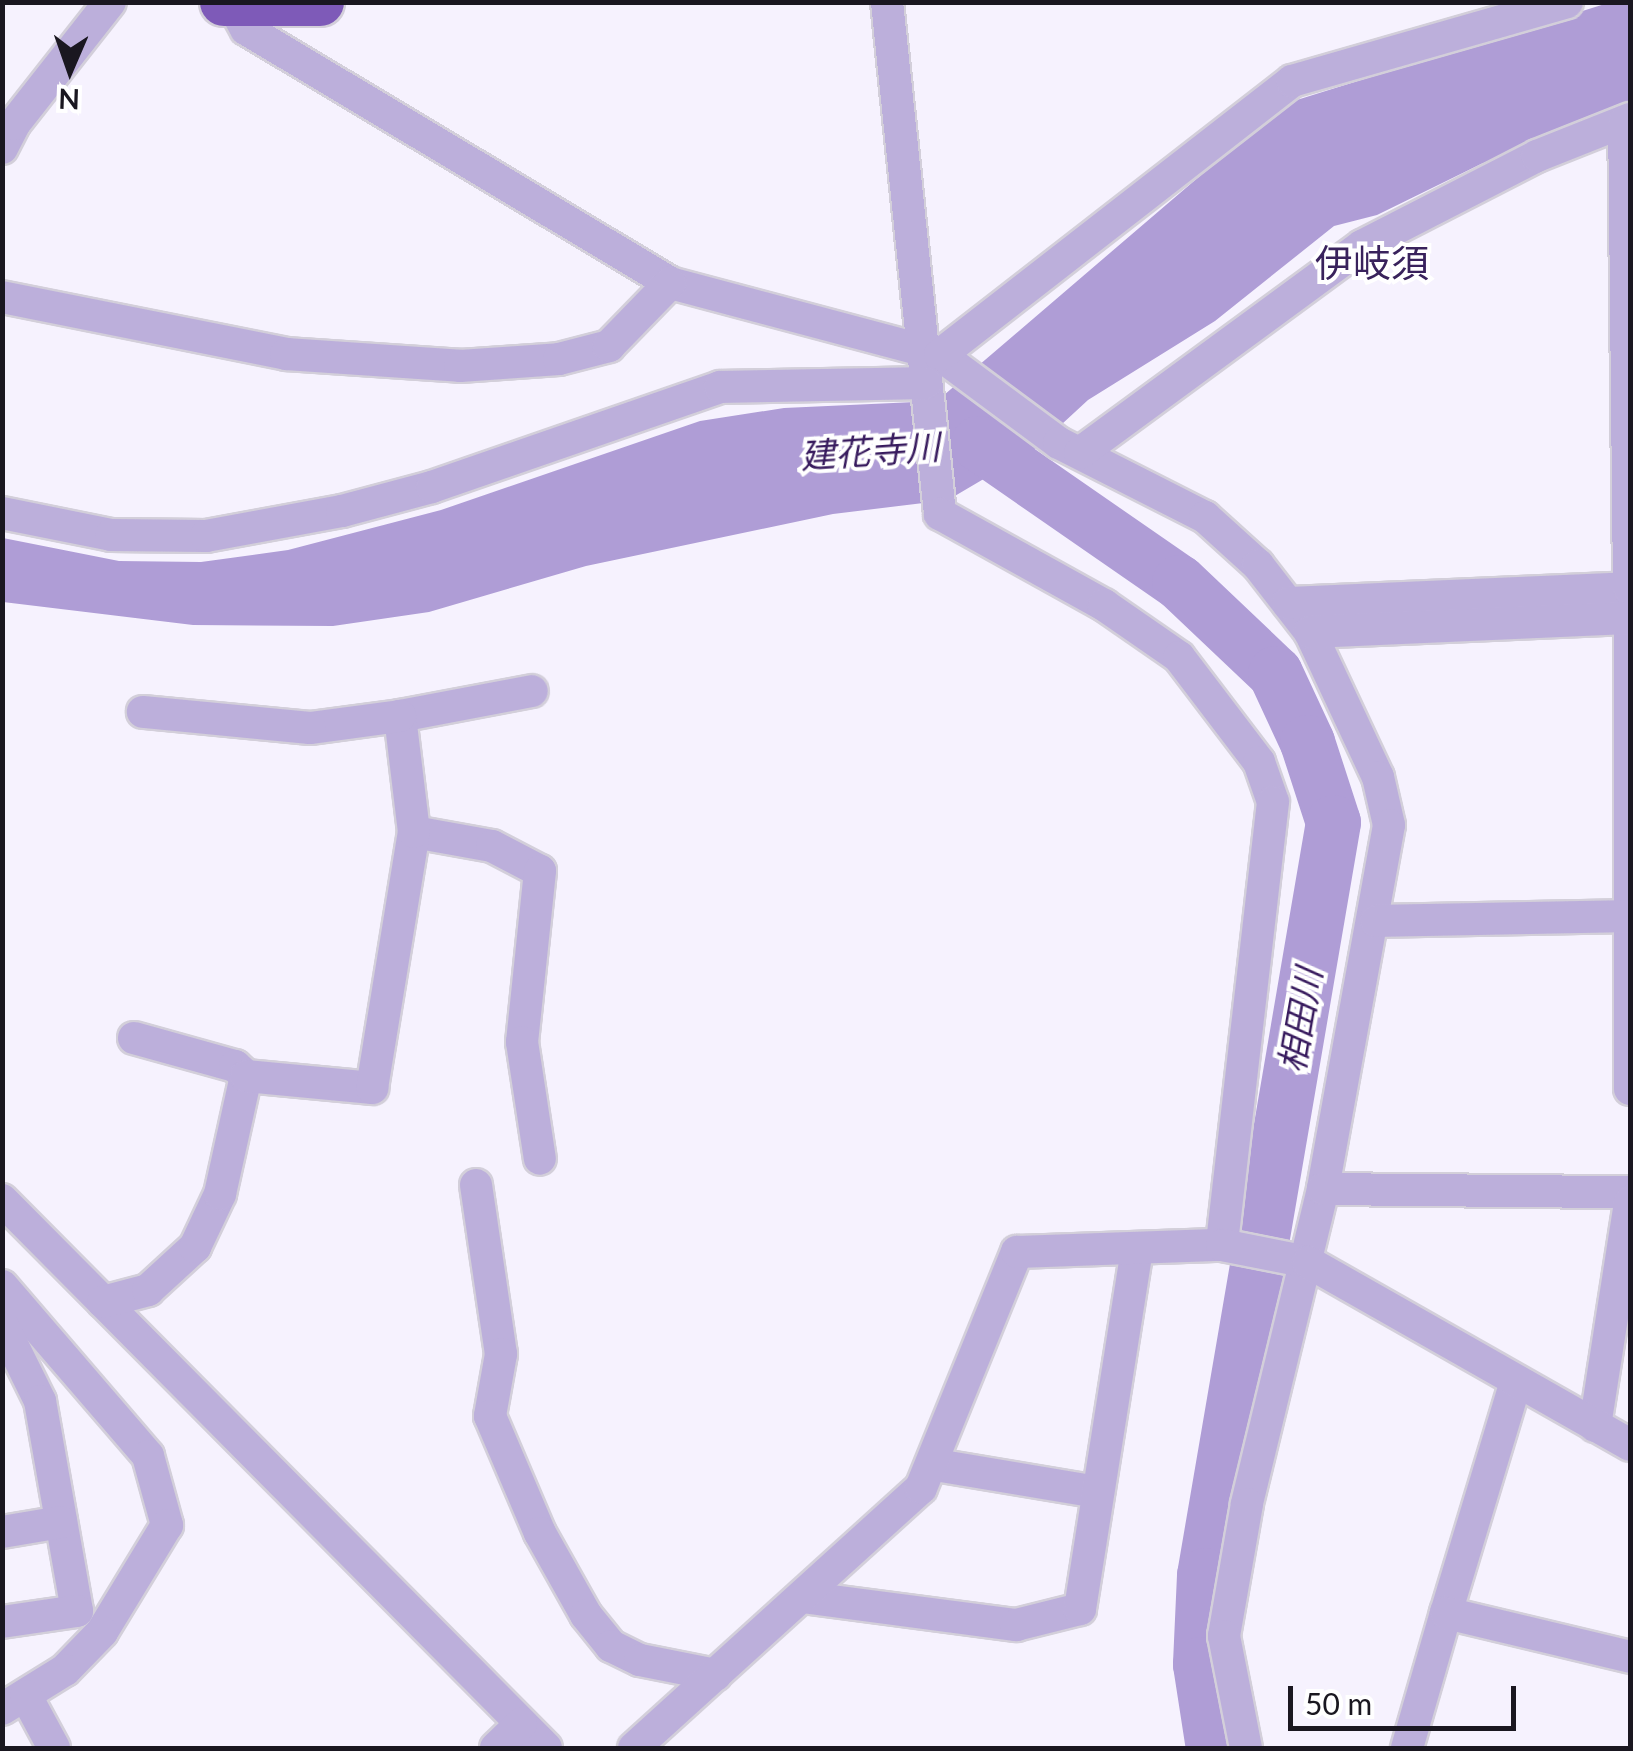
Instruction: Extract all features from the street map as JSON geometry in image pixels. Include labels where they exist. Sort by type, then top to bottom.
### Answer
[{"type":"highway","points":[[228,4],[320,2]]},
{"type":"street","points":[[2,148],[14,124],[110,2]]},
{"type":"street","points":[[887,2],[933,368],[940,514],[1104,605],[1178,656],[1259,762],[1273,802],[1272,836],[1225,1180],[1222,1245]]},
{"type":"street","points":[[2,514],[110,535],[206,536],[432,486],[720,387],[933,368],[1292,81],[1567,2]]},
{"type":"street","points":[[228,4],[246,30],[670,284],[933,368],[1070,448],[1205,517],[1258,565],[1310,632],[1378,776],[1389,825],[1376,921],[1323,1190],[1247,1504],[1224,1636],[1246,1748]]},
{"type":"street","points":[[1070,448],[1362,246],[1537,156],[1627,120],[1630,1089]]},
{"type":"street","points":[[2,296],[286,354],[460,366],[559,359],[609,346],[670,284]]},
{"type":"street","points":[[1288,603],[1629,598]]},
{"type":"street","points":[[1310,632],[1629,598]]},
{"type":"street","points":[[144,712],[310,728],[532,691]]},
{"type":"street","points":[[134,1038],[235,1066],[246,1076],[372,1088],[414,832],[400,716]]},
{"type":"street","points":[[414,832],[492,846],[540,871],[522,1042],[540,1159]]},
{"type":"street","points":[[1376,921],[1629,916]]},
{"type":"street","points":[[103,1302],[148,1290],[195,1247],[220,1194],[246,1076]]},
{"type":"street","points":[[476,1185],[501,1354],[490,1416],[533,1517],[586,1615],[612,1646],[640,1660],[716,1674]]},
{"type":"street","points":[[1323,1190],[1630,1192]]},
{"type":"street","points":[[2,1200],[546,1748]]},
{"type":"street","points":[[1595,1426],[1630,1202]]},
{"type":"street","points":[[634,1748],[922,1488],[936,1465],[1017,1252],[1222,1245],[1308,1262],[1630,1446]]},
{"type":"street","points":[[802,1596],[1016,1625],[1080,1609],[1138,1249]]},
{"type":"street","points":[[2,1622],[77,1611],[40,1401],[5,1305]]},
{"type":"street","points":[[5,1305],[148,1456],[167,1525],[102,1632],[64,1670],[14,1702],[54,1748]]},
{"type":"street","points":[[1407,1748],[1516,1381]]},
{"type":"street","points":[[936,1465],[1098,1492]]},
{"type":"street","points":[[2,1532],[61,1522]]},
{"type":"street","points":[[1446,1613],[1630,1657]]},
{"type":"street","points":[[496,1748],[521,1724]]},
{"type":"water","name":"建花寺川","points":[[1608,3],[1630,3],[1630,104],[1481,164],[1377,215],[1334,226],[1215,321],[1088,400],[1036,448],[948,500],[833,514],[586,566],[429,612],[333,626],[193,625],[3,602],[3,538],[119,561],[201,562],[288,550],[441,510],[700,421],[784,408],[937,401],[1284,104]]},
{"type":"waterway","name":"相田川","points":[[978,443],[1179,582],[1275,673],[1307,742],[1333,822],[1204,1575],[1200,1664],[1213,1748]]},
{"type":"district","name":"伊岐須","points":[[1372,263]]}]
